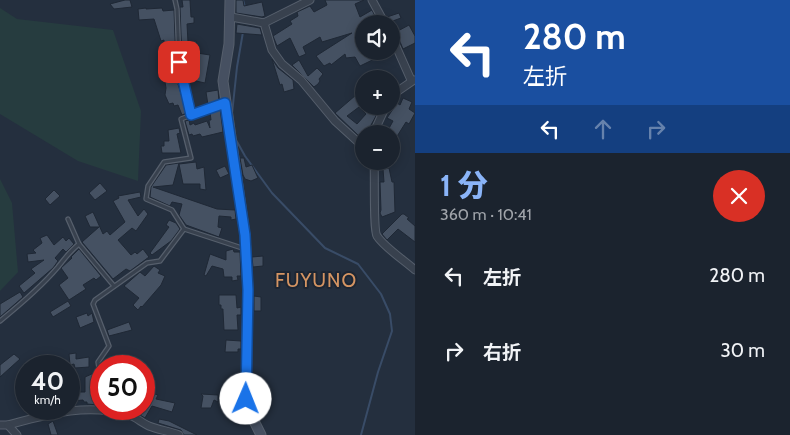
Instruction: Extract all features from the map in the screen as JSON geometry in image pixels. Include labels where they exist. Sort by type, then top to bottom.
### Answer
[{"type":"main road","points":[[230,0],[229,44],[223,81],[246,249],[248,290],[246,399],[250,413],[261,433]]},
{"type":"street","points":[[230,17],[264,23],[310,0]]},
{"type":"street","points":[[372,0],[380,15]]},
{"type":"street","points":[[264,23],[272,50],[282,64],[301,80],[335,121],[355,139]]},
{"type":"street","points":[[400,53],[413,80],[400,89]]},
{"type":"street","points":[[374,170],[375,234],[415,270]]},
{"type":"street","points":[[0,425],[8,425],[56,412],[90,409]]},
{"type":"street","points":[[139,420],[150,426],[178,435]]},
{"type":"street","points":[[8,425],[17,435]]},
{"type":"lane","points":[[175,0],[179,62],[191,115]]},
{"type":"lane","points":[[225,103],[181,119],[191,158],[164,162],[148,186],[146,199],[172,210],[184,229],[246,249]]},
{"type":"lane","points":[[68,218],[79,244],[114,286]]},
{"type":"lane","points":[[103,355],[109,346],[93,304],[146,263],[160,261],[184,229]]},
{"type":"lane","points":[[0,320],[23,302],[58,267],[68,253],[79,244]]},
{"type":"green space","points":[[0,8],[17,19],[113,30],[141,111],[138,181],[78,161],[0,114]]},
{"type":"green space","points":[[0,179],[12,203],[18,272],[0,291]]},
{"type":"building","points":[[130,0],[132,7],[114,9],[110,4]]},
{"type":"building","points":[[182,0],[190,0],[191,17],[194,17],[194,23],[187,24],[188,42],[196,41],[197,53],[210,55],[205,83],[196,81],[197,75],[186,79],[182,62],[180,7],[183,7]]},
{"type":"building","points":[[236,0],[243,0],[244,6],[262,2],[265,16],[236,13]]},
{"type":"building","points":[[325,0],[364,0],[355,4],[359,15],[355,15],[355,57],[346,58],[345,54],[331,65],[330,63],[324,66],[316,56],[352,33],[322,42],[320,37],[303,47],[306,54],[299,57],[290,38],[277,46],[273,36],[292,24],[290,21],[298,16],[297,12],[310,6],[314,12],[327,5]]},
{"type":"building","points":[[162,8],[163,11],[174,10],[176,64],[165,62],[164,40],[161,41],[154,19],[139,20],[138,9]]},
{"type":"building","points":[[372,10],[374,15],[363,15]]},
{"type":"building","points":[[237,24],[260,28],[262,35],[236,33]]},
{"type":"building","points":[[409,25],[415,36],[415,43],[403,49],[400,42],[400,30]]},
{"type":"building","points":[[272,59],[278,68],[293,80],[294,89],[284,92]]},
{"type":"building","points":[[299,60],[308,76],[317,68],[323,74],[318,84],[314,87],[292,65]]},
{"type":"building","points":[[357,60],[372,60],[360,66]]},
{"type":"building","points":[[178,78],[187,113],[182,115],[178,105],[169,104],[165,95],[165,82]]},
{"type":"building","points":[[218,90],[219,101],[208,105],[206,92]]},
{"type":"building","points":[[355,96],[355,110],[347,116],[357,124],[365,115],[376,116],[371,125],[355,125],[355,132],[335,113]]},
{"type":"building","points":[[403,98],[412,102],[409,109],[415,113],[409,124],[406,122],[400,132],[400,125],[391,125],[393,121],[387,118],[389,115],[400,115],[400,105]]},
{"type":"building","points":[[220,108],[223,132],[202,137],[200,134],[189,135],[185,121],[189,120],[190,125],[194,123],[195,125],[207,121],[210,128],[210,112]]},
{"type":"building","points":[[179,128],[180,133],[177,134],[181,153],[162,153],[161,146],[164,146],[164,141],[169,141],[168,130]]},
{"type":"building","points":[[240,158],[244,158],[246,167],[252,165],[258,178],[251,181],[245,179]]},
{"type":"building","points":[[196,162],[197,169],[204,167],[206,190],[200,189],[200,184],[183,184],[179,164]]},
{"type":"building","points":[[179,163],[173,185],[153,187],[217,209],[235,210],[236,219],[231,220],[231,217],[219,216],[218,227],[222,228],[219,237],[186,225],[179,215],[182,204],[172,202],[170,206],[150,197],[151,187],[166,165]]},
{"type":"building","points":[[225,166],[229,174],[220,178],[216,170]]},
{"type":"building","points":[[383,170],[389,170],[392,182],[394,182],[395,212],[382,217],[380,213],[380,182],[384,182]]},
{"type":"building","points":[[100,183],[107,191],[95,200],[89,193]]},
{"type":"building","points":[[54,190],[60,196],[50,205],[45,199]]},
{"type":"building","points":[[140,192],[141,197],[128,200],[138,216],[144,209],[148,214],[136,231],[132,228],[118,240],[131,255],[135,252],[137,254],[143,249],[149,257],[130,271],[126,269],[113,279],[82,242],[99,227],[90,227],[85,216],[93,212],[103,234],[107,231],[110,235],[125,222],[113,201],[119,198],[118,196]]},
{"type":"building","points":[[402,214],[409,218],[407,219],[415,226],[415,242],[398,229],[387,240],[382,234]]},
{"type":"building","points":[[169,220],[176,223],[180,229],[171,241],[152,255],[150,253],[169,227],[166,225]]},
{"type":"building","points":[[47,235],[54,245],[63,237],[66,241],[69,238],[74,244],[66,252],[63,249],[55,258],[58,261],[53,268],[24,293],[19,286],[35,273],[31,269],[44,260],[28,262],[27,254],[36,253],[33,250],[42,243],[40,238]]},
{"type":"building","points":[[79,249],[101,276],[83,285],[86,289],[69,300],[59,285],[68,278],[61,268]]},
{"type":"building","points":[[233,249],[234,252],[240,252],[241,276],[237,276],[238,280],[232,281],[232,277],[224,277],[223,269],[212,266],[206,276],[204,275],[210,254],[226,260],[226,251]]},
{"type":"building","points":[[263,256],[263,266],[253,267],[252,257]]},
{"type":"building","points":[[154,266],[160,270],[158,273],[165,276],[161,285],[138,310],[133,305],[139,298],[124,286],[140,272],[145,276]]},
{"type":"building","points":[[20,292],[23,297],[0,317],[0,304]]},
{"type":"building","points":[[219,295],[236,295],[237,308],[241,307],[241,315],[237,315],[238,330],[224,330],[223,309],[219,305]]},
{"type":"building","points":[[254,296],[261,297],[261,311],[254,311]]},
{"type":"building","points":[[68,301],[71,306],[53,317],[50,312]]},
{"type":"building","points":[[87,313],[88,316],[92,313],[94,322],[80,328],[76,317]]},
{"type":"building","points":[[129,322],[132,330],[109,336],[107,330]]},
{"type":"building","points":[[226,340],[241,341],[241,349],[238,349],[238,352],[225,352]]},
{"type":"building","points":[[15,355],[15,364],[0,377],[0,365]]},
{"type":"building","points":[[89,357],[89,367],[80,368],[80,358]]},
{"type":"building","points":[[90,375],[90,404],[80,400],[80,392],[85,392],[85,377]]},
{"type":"building","points":[[155,394],[158,395],[156,399],[175,403],[172,412],[155,407]]},
{"type":"building","points":[[201,394],[218,395],[218,402],[214,400],[211,408],[201,408],[203,396]]},
{"type":"building","points":[[159,419],[169,421],[197,435],[184,435],[181,430],[158,423]]},
{"type":"building","points":[[53,421],[58,435],[51,435],[48,424]]},
{"type":"waterway","points":[[243,0],[245,7]]},
{"type":"waterway","points":[[232,114],[243,32]]},
{"type":"waterway","points":[[235,138],[245,156],[272,193],[325,248],[358,264],[381,294],[390,314],[392,331],[378,372],[361,435]]},
{"type":"district","name":"FUYUNO","points":[[316,280]]},
{"type":"route","points":[[179,62],[191,115],[225,103],[245,235],[248,290],[246,399]]}]
